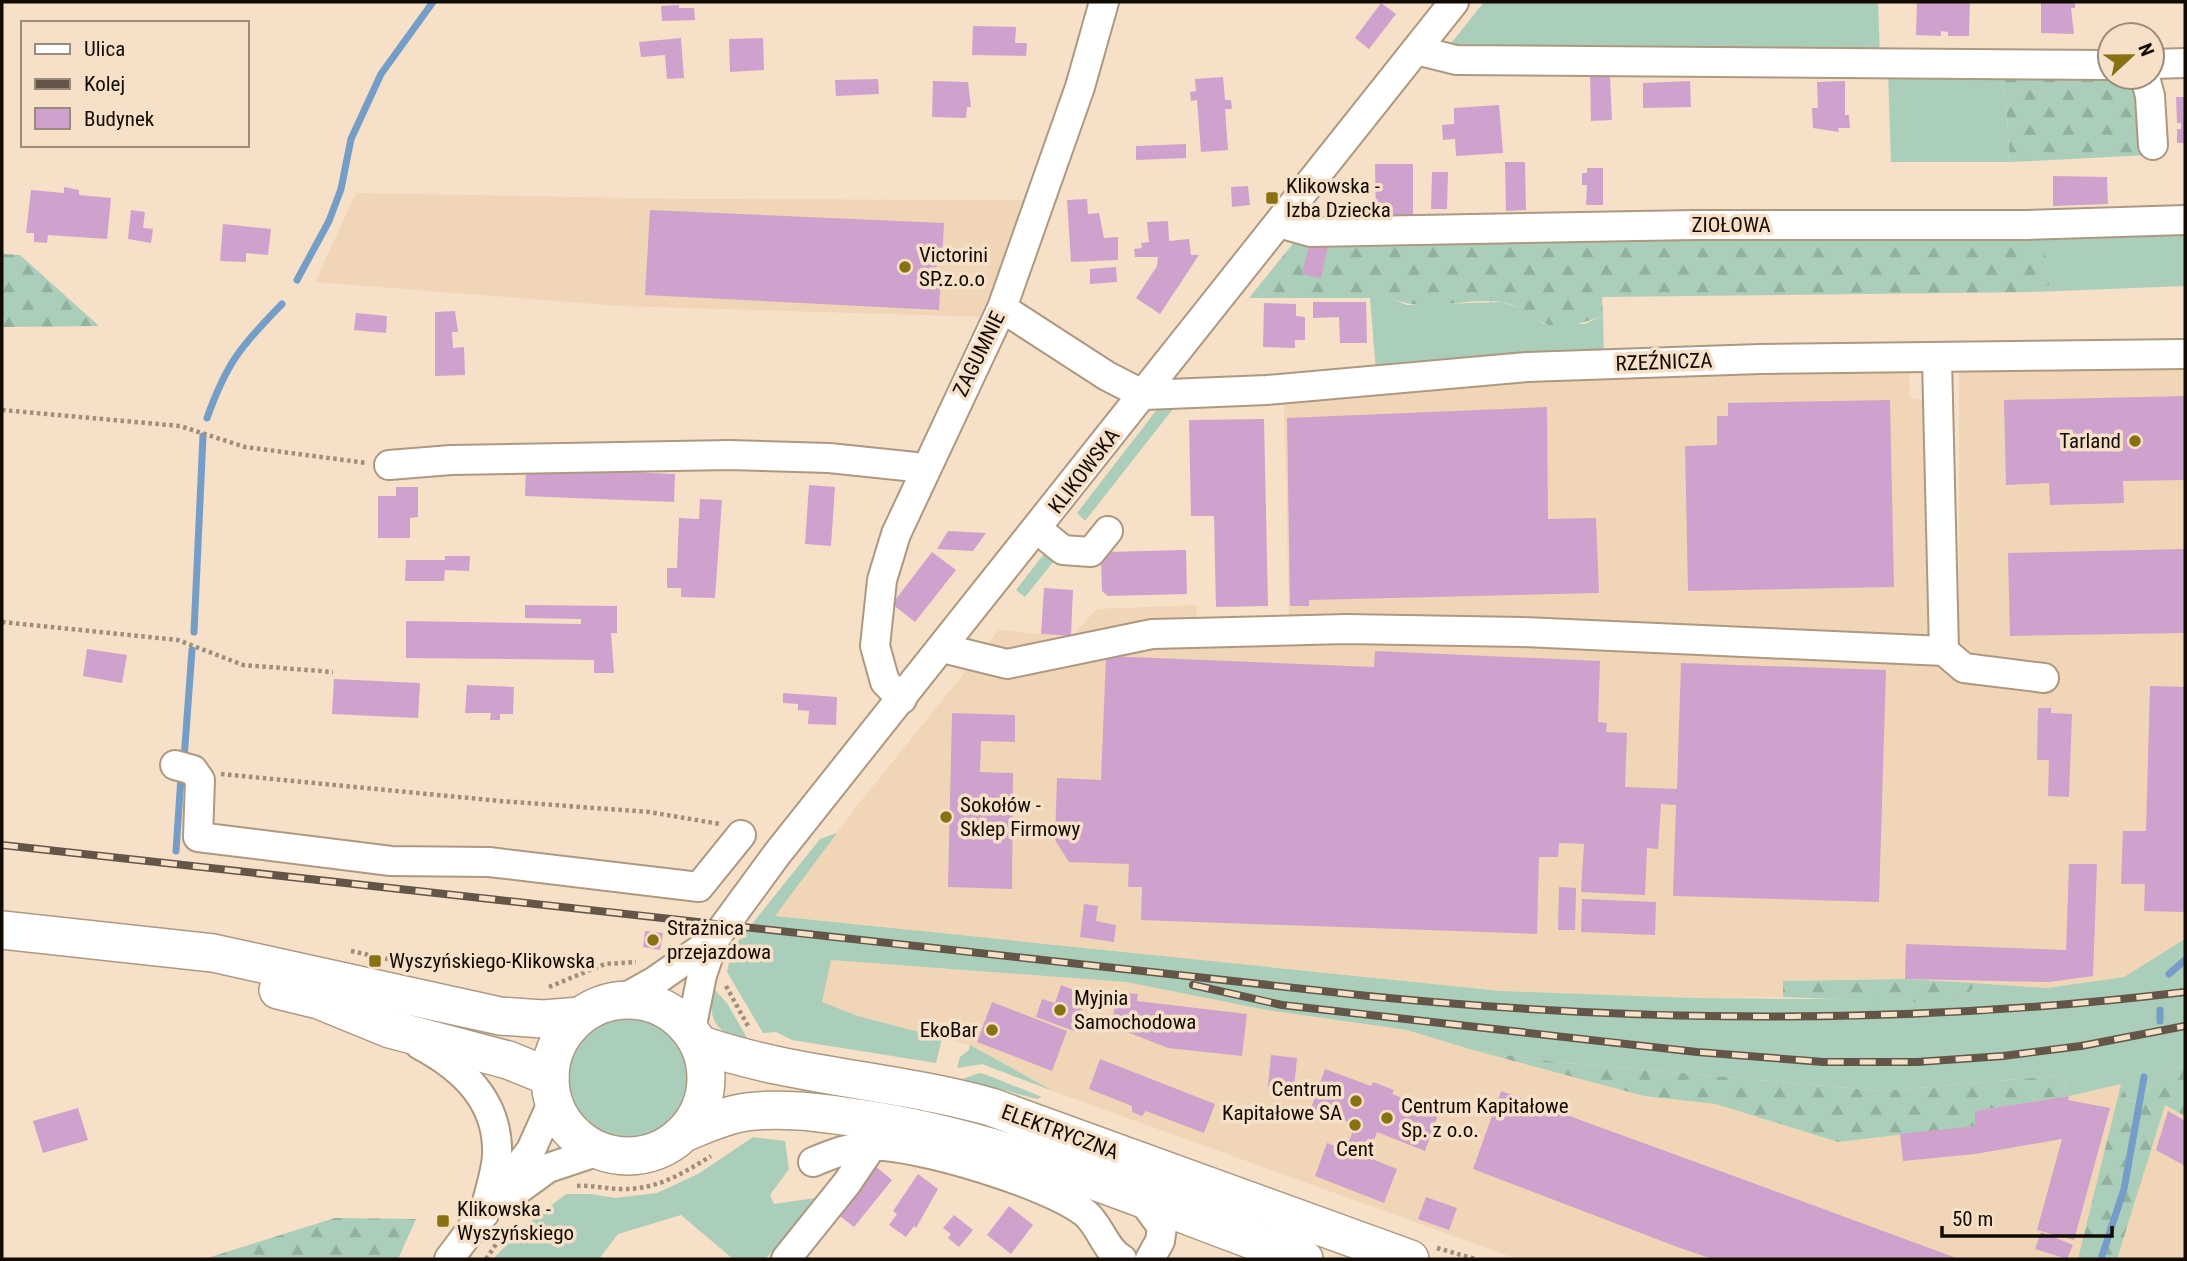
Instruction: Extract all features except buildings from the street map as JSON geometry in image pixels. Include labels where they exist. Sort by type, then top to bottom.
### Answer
[{"type":"main road","points":[[2,930],[213,953],[500,1016],[543,1019],[579,1016]]},
{"type":"main road","points":[[92,939],[319,1000],[390,1029],[508,1060],[551,1089]]},
{"type":"main road","points":[[623,999],[653,1003],[674,1014],[695,1037],[707,1074],[706,1090],[695,1119],[686,1132],[660,1150],[645,1155],[614,1155],[600,1151],[575,1136],[558,1114],[551,1089],[553,1054],[563,1033],[579,1016],[600,1005],[623,999]]},
{"type":"main road","name":"ELEKTRYCZNA","points":[[695,1037],[734,1056],[936,1091],[991,1107],[1410,1259]]},
{"type":"main road","name":"ELEKTRYCZNA","points":[[686,1132],[748,1112],[807,1112],[863,1118],[968,1139],[1081,1174],[1304,1259]]},
{"type":"street","name":"ZAGUMNIE","points":[[902,699],[885,682],[875,646],[882,580],[896,534],[925,468],[1002,308],[1080,87],[1104,2]]},
{"type":"street","name":"KLIKOWSKA","points":[[695,1037],[702,975],[714,940],[777,854],[1454,2]]},
{"type":"street","points":[[1416,50],[1456,60],[1483,61],[2096,65]]},
{"type":"street","points":[[2166,64],[2185,63]]},
{"type":"street","points":[[2149,91],[2153,145]]},
{"type":"street","name":"ZIOŁOWA","points":[[1279,223],[1311,232],[1695,225],[2026,225],[2185,220]]},
{"type":"street","points":[[1002,308],[1107,376],[1144,395]]},
{"type":"street","name":"RZEŹNICZA","points":[[1144,395],[1267,390],[1527,367],[1759,359],[2185,354]]},
{"type":"street","points":[[1937,359],[1944,651]]},
{"type":"street","points":[[389,465],[451,460],[729,455],[829,458],[925,468]]},
{"type":"street","points":[[1037,529],[1063,550],[1091,552],[1108,531]]},
{"type":"street","points":[[942,648],[1007,664],[1152,634],[1346,629],[1522,632],[1944,651],[1964,668],[2044,678]]},
{"type":"street","points":[[176,765],[193,770],[200,780],[198,837],[391,861],[489,862],[699,887],[731,830],[777,854]]},
{"type":"street","name":"KLIKOWSKA","points":[[623,999],[655,981],[714,940]]},
{"type":"street","points":[[390,1029],[460,1070],[486,1105],[494,1124],[497,1156],[484,1214]]},
{"type":"street","points":[[463,1254],[484,1214],[531,1150],[551,1089]]},
{"type":"street","points":[[786,1259],[847,1183],[872,1146]]},
{"type":"street","points":[[813,1162],[845,1150],[890,1146],[1000,1173],[1063,1199],[1086,1214],[1122,1259]]},
{"type":"street","points":[[484,1214],[548,1168],[600,1151]]},
{"type":"street","points":[[1140,1197],[1162,1227],[1160,1241],[1150,1259]]},
{"type":"street","points":[[1166,1259],[1171,1236],[1184,1227],[1202,1222]]},
{"type":"path","points":[[2,410],[180,426],[244,447],[389,465]]},
{"type":"path","points":[[2,622],[178,640],[243,665],[333,672]]},
{"type":"path","points":[[220,774],[500,801],[649,811],[731,830]]},
{"type":"path","points":[[347,951],[411,964]]},
{"type":"path","points":[[540,991],[605,964],[641,962]]},
{"type":"path","points":[[570,1187],[650,1186],[680,1175],[721,1150]]},
{"type":"path","points":[[486,1259],[497,1242],[520,1221]]},
{"type":"shaded area","points":[[356,193],[684,199],[1025,200],[989,317],[621,306],[315,282]]},
{"type":"shaded area","points":[[2185,360],[2185,939],[2124,977],[2047,988],[1905,979],[1783,981],[1783,997],[1693,998],[1501,991],[774,916],[856,807],[999,630],[1071,637],[1097,609],[1197,605],[1196,618],[1289,617],[1284,398],[1616,375],[1909,368],[1910,398],[1924,400],[1927,597],[1959,599],[1959,368]]},
{"type":"shaded area","points":[[831,960],[1126,982],[1267,1010],[1407,1030],[1644,1096],[1716,1104],[1838,1142],[1974,1126],[1975,1111],[2069,1096],[2121,1084],[2078,1259],[1517,1259],[1053,1091],[970,1045],[858,1016],[821,1002]]},
{"type":"shaded area","points":[[2165,1105],[2185,1116],[2185,1259],[2117,1259]]},
{"type":"green space","points":[[1484,2],[1878,2],[1880,56],[1444,52]]},
{"type":"green space","points":[[1999,69],[2006,102],[2010,162],[1891,162],[1888,72]]},
{"type":"green space","points":[[1999,69],[2096,75],[2096,91],[2137,91],[2149,155],[2010,162],[2006,102]]},
{"type":"green space","points":[[2185,223],[2185,286],[2033,292],[2048,286],[2011,230]]},
{"type":"green space","points":[[2011,230],[2044,253],[2055,275],[2048,286],[2033,292],[1602,297],[1603,315],[1563,326],[1547,324],[1502,302],[1418,305],[1390,298],[1249,298],[1299,236]]},
{"type":"green space","points":[[2,254],[20,255],[99,326],[2,327]]},
{"type":"green space","points":[[1370,298],[1390,298],[1407,305],[1502,302],[1524,310],[1544,324],[1585,324],[1603,315],[1604,354],[1376,371]]},
{"type":"green space","points":[[1176,405],[1085,521],[1077,513],[1159,407]]},
{"type":"green space","points":[[1047,550],[1057,557],[1025,597],[1016,590]]},
{"type":"green space","points":[[837,833],[775,916],[1501,991],[1693,998],[1963,1000],[1973,988],[1972,983],[2047,988],[2124,977],[2185,939],[2185,1068],[2174,1068],[2160,1074],[2148,1091],[2135,1102],[2129,1101],[2121,1084],[2069,1096],[2065,1082],[2054,1076],[1884,1091],[1556,1062],[1473,1050],[1407,1030],[1267,1010],[1126,982],[831,960],[822,1002],[858,1016],[942,1038],[936,1063],[792,1040],[776,1032],[763,1033],[727,972],[732,949],[820,839]]},
{"type":"green space","points":[[1905,979],[1972,983],[1973,988],[1963,1000],[1910,1002],[1783,997],[1783,981]]},
{"type":"green space","points":[[712,987],[727,1003],[750,1043],[730,1035],[717,1025],[712,1011]]},
{"type":"green space","points":[[626,1016],[649,1021],[669,1034],[682,1054],[687,1077],[682,1100],[669,1120],[649,1133],[626,1138],[603,1133],[583,1120],[570,1100],[565,1077],[570,1054],[583,1034],[603,1021]]},
{"type":"green space","points":[[970,1045],[1053,1091],[982,1064],[957,1068],[960,1057],[969,1050]]},
{"type":"green space","points":[[1473,1050],[1556,1062],[1884,1091],[2054,1076],[2065,1082],[2069,1096],[1975,1111],[1975,1126],[1838,1142],[1716,1104],[1644,1096]]},
{"type":"green space","points":[[2174,1068],[2185,1068],[2185,1116],[2165,1105],[2117,1259],[2078,1259],[2121,1084],[2129,1101],[2135,1102],[2148,1091],[2160,1074]]},
{"type":"green space","points":[[979,1073],[1042,1097],[1037,1099],[962,1079]]},
{"type":"green space","points":[[753,1137],[785,1141],[789,1169],[770,1195],[774,1204],[822,1197],[765,1259],[733,1259],[681,1215],[618,1234],[599,1259],[493,1259],[526,1225],[566,1194],[615,1198],[657,1193],[698,1174]]},
{"type":"green space","points":[[335,1218],[416,1219],[398,1259],[204,1259]]},
{"type":"waterway","points":[[297,280],[329,221],[341,189],[351,139],[381,74],[433,2]]},
{"type":"waterway","points":[[207,418],[229,368],[256,332],[282,304]]},
{"type":"waterway","points":[[194,632],[203,436]]},
{"type":"waterway","points":[[184,759],[192,650]]},
{"type":"waterway","points":[[176,851],[181,777]]},
{"type":"waterway","points":[[2169,974],[2185,960]]},
{"type":"waterway","points":[[2160,1010],[2160,1021]]},
{"type":"waterway","points":[[2101,1259],[2124,1189],[2144,1077]]},
{"type":"railway","points":[[2,845],[1368,996],[1470,1005],[1674,1015],[1879,1015],[2083,1003],[2185,992]]},
{"type":"railway","points":[[1193,985],[1282,1005],[1697,1052],[1823,1062],[1917,1062],[2003,1056],[2081,1046],[2185,1026]]},
{"type":"place","name":"Klikowska - Izba Dziecka","points":[[1272,198]]},
{"type":"place","name":"Victorini SP.z.o.o","points":[[905,267]]},
{"type":"place","name":"Tarland","points":[[2135,441]]},
{"type":"place","name":"Sokołów - Sklep Firmowy","points":[[946,817]]},
{"type":"place","name":"Strażnica przejazdowa","points":[[653,940]]},
{"type":"place","name":"Wyszyńskiego-Klikowska","points":[[375,961]]},
{"type":"place","name":"Myjnia Samochodowa","points":[[1060,1010]]},
{"type":"place","name":"EkoBar","points":[[992,1030]]},
{"type":"place","name":"Centrum Kapitałowe SA","points":[[1356,1101]]},
{"type":"place","name":"Centrum Kapitałowe Sp. z o.o.","points":[[1387,1118]]},
{"type":"place","name":"Cent","points":[[1355,1125]]},
{"type":"place","name":"Klikowska - Wyszyńskiego","points":[[443,1221]]}]
